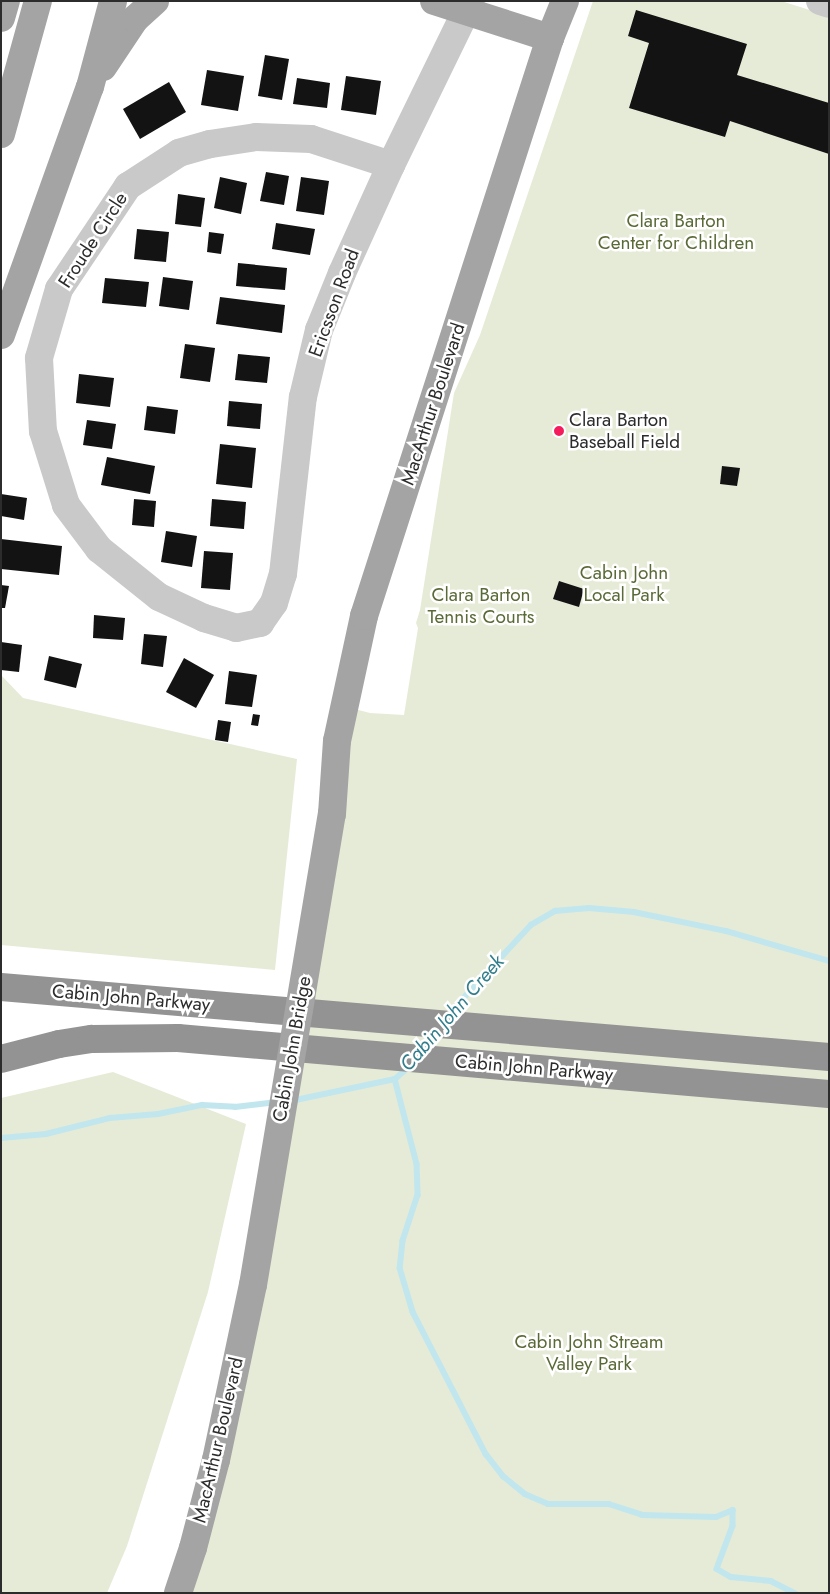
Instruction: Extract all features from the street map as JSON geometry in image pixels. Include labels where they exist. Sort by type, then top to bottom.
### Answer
[{"type":"highway","name":"Cabin John Parkway","points":[[1,987],[829,1057]]},
{"type":"highway","name":"Cabin John Parkway","points":[[1,1059],[92,1039],[178,1038],[235,1041],[829,1094]]},
{"type":"main road","points":[[1,18],[6,1]]},
{"type":"main road","points":[[1,134],[38,1]]},
{"type":"main road","points":[[1,335],[90,86],[113,1]]},
{"type":"main road","points":[[90,86],[135,19],[155,1]]},
{"type":"main road","points":[[434,1],[468,6],[550,38]]},
{"type":"main road","name":"MacArthur Boulevard","points":[[332,814],[337,741],[363,622],[550,38],[565,1]]},
{"type":"main road","name":"Cabin John Bridge","points":[[252,1285],[332,814]]},
{"type":"main road","name":"MacArthur Boulevard","points":[[178,1593],[193,1548],[216,1460],[252,1285]]},
{"type":"street","points":[[820,1],[829,4]]},
{"type":"street","name":"Ericsson Road","points":[[204,618],[236,628],[260,624],[274,604],[283,574],[303,396],[319,330],[342,273],[391,165],[468,6]]},
{"type":"street","name":"Froude Circle","points":[[204,618],[159,597],[99,550],[66,505],[43,431],[39,358],[59,289],[128,186],[179,153],[210,144],[256,137],[311,139],[391,165]]},
{"type":"green space","points":[[593,1],[781,1],[829,16],[829,1593],[178,1593],[193,1548],[343,706],[370,713],[404,715],[418,628],[416,623],[420,610],[454,393],[480,335]]},
{"type":"green space","points":[[1,675],[23,698],[297,759],[275,970],[1,945]]},
{"type":"green space","points":[[113,1072],[246,1124],[208,1292],[127,1546],[107,1593],[1,1593],[1,1098]]},
{"type":"building","points":[[636,10],[747,44],[737,75],[829,103],[829,154],[730,121],[725,137],[629,108],[649,43],[628,36]]},
{"type":"building","points":[[265,55],[289,59],[282,100],[258,96]]},
{"type":"building","points":[[207,70],[244,76],[238,111],[201,105]]},
{"type":"building","points":[[346,76],[381,81],[376,115],[341,110]]},
{"type":"building","points":[[297,78],[330,83],[327,108],[293,104]]},
{"type":"building","points":[[169,82],[186,112],[140,139],[123,109]]},
{"type":"building","points":[[266,172],[289,176],[284,205],[260,201]]},
{"type":"building","points":[[220,177],[247,183],[241,214],[214,208]]},
{"type":"building","points":[[301,177],[329,181],[324,215],[296,211]]},
{"type":"building","points":[[178,194],[205,198],[201,227],[175,224]]},
{"type":"building","points":[[276,223],[315,229],[310,255],[272,249]]},
{"type":"building","points":[[137,229],[169,232],[166,262],[134,259]]},
{"type":"building","points":[[209,232],[224,234],[221,254],[207,252]]},
{"type":"building","points":[[238,263],[287,268],[285,290],[236,286]]},
{"type":"building","points":[[163,277],[193,281],[189,310],[159,306]]},
{"type":"building","points":[[105,278],[149,282],[146,307],[102,303]]},
{"type":"building","points":[[220,297],[285,305],[282,333],[216,324]]},
{"type":"building","points":[[185,344],[215,348],[210,382],[180,378]]},
{"type":"building","points":[[238,354],[270,357],[267,383],[235,380]]},
{"type":"building","points":[[79,374],[114,378],[110,407],[76,403]]},
{"type":"building","points":[[229,401],[262,404],[260,429],[227,426]]},
{"type":"building","points":[[147,406],[178,410],[175,434],[144,430]]},
{"type":"building","points":[[87,420],[116,424],[112,449],[83,445]]},
{"type":"building","points":[[220,444],[256,448],[252,488],[216,484]]},
{"type":"building","points":[[107,457],[155,466],[150,494],[101,485]]},
{"type":"building","points":[[722,466],[740,468],[737,486],[720,484]]},
{"type":"building","points":[[1,494],[27,498],[24,520],[1,516]]},
{"type":"building","points":[[134,499],[156,501],[154,527],[132,525]]},
{"type":"building","points":[[212,499],[246,502],[244,529],[210,526]]},
{"type":"building","points":[[166,531],[197,536],[192,567],[161,562]]},
{"type":"building","points":[[1,539],[62,546],[59,575],[1,569]]},
{"type":"building","points":[[204,551],[233,553],[230,590],[201,588]]},
{"type":"building","points":[[559,581],[584,589],[579,607],[553,599]]},
{"type":"building","points":[[1,585],[9,586],[5,608],[1,608]]},
{"type":"building","points":[[94,615],[125,618],[123,640],[93,638]]},
{"type":"building","points":[[144,634],[167,636],[163,667],[141,664]]},
{"type":"building","points":[[1,642],[22,645],[19,672],[1,670]]},
{"type":"building","points":[[49,656],[82,664],[76,688],[44,680]]},
{"type":"building","points":[[184,658],[214,675],[196,708],[166,692]]},
{"type":"building","points":[[229,671],[257,675],[252,707],[225,704]]},
{"type":"building","points":[[253,714],[260,715],[258,726],[251,725]]},
{"type":"building","points":[[218,720],[231,722],[228,742],[215,740]]},
{"type":"waterway","name":"Cabin John Creek","points":[[446,1017],[531,925],[555,911],[589,908],[634,912],[726,931],[829,961]]},
{"type":"waterway","name":"Cabin John Creek","points":[[423,1052],[435,1033]]},
{"type":"waterway","name":"Cabin John Creek","points":[[291,1101],[395,1079],[410,1066]]},
{"type":"waterway","points":[[395,1079],[417,1164],[418,1195],[403,1241],[400,1268],[413,1312],[486,1454],[503,1476],[525,1494],[548,1504],[609,1504],[642,1515],[716,1517],[733,1510],[733,1526],[717,1569],[731,1577],[771,1581],[795,1593]]},
{"type":"waterway","name":"Cabin John Creek","points":[[1,1138],[46,1134],[110,1118],[158,1114],[202,1105],[235,1107],[277,1102]]},
{"type":"place","name":"Clara Barton Baseball Field","points":[[559,431]]},
{"type":"park label","name":"Clara Barton Center for Children","points":[[676,232]]},
{"type":"park label","name":"Cabin John Local Park","points":[[624,584]]},
{"type":"park label","name":"Clara Barton Tennis Courts","points":[[481,606]]},
{"type":"park label","name":"Cabin John Stream Valley Park","points":[[589,1353]]}]
